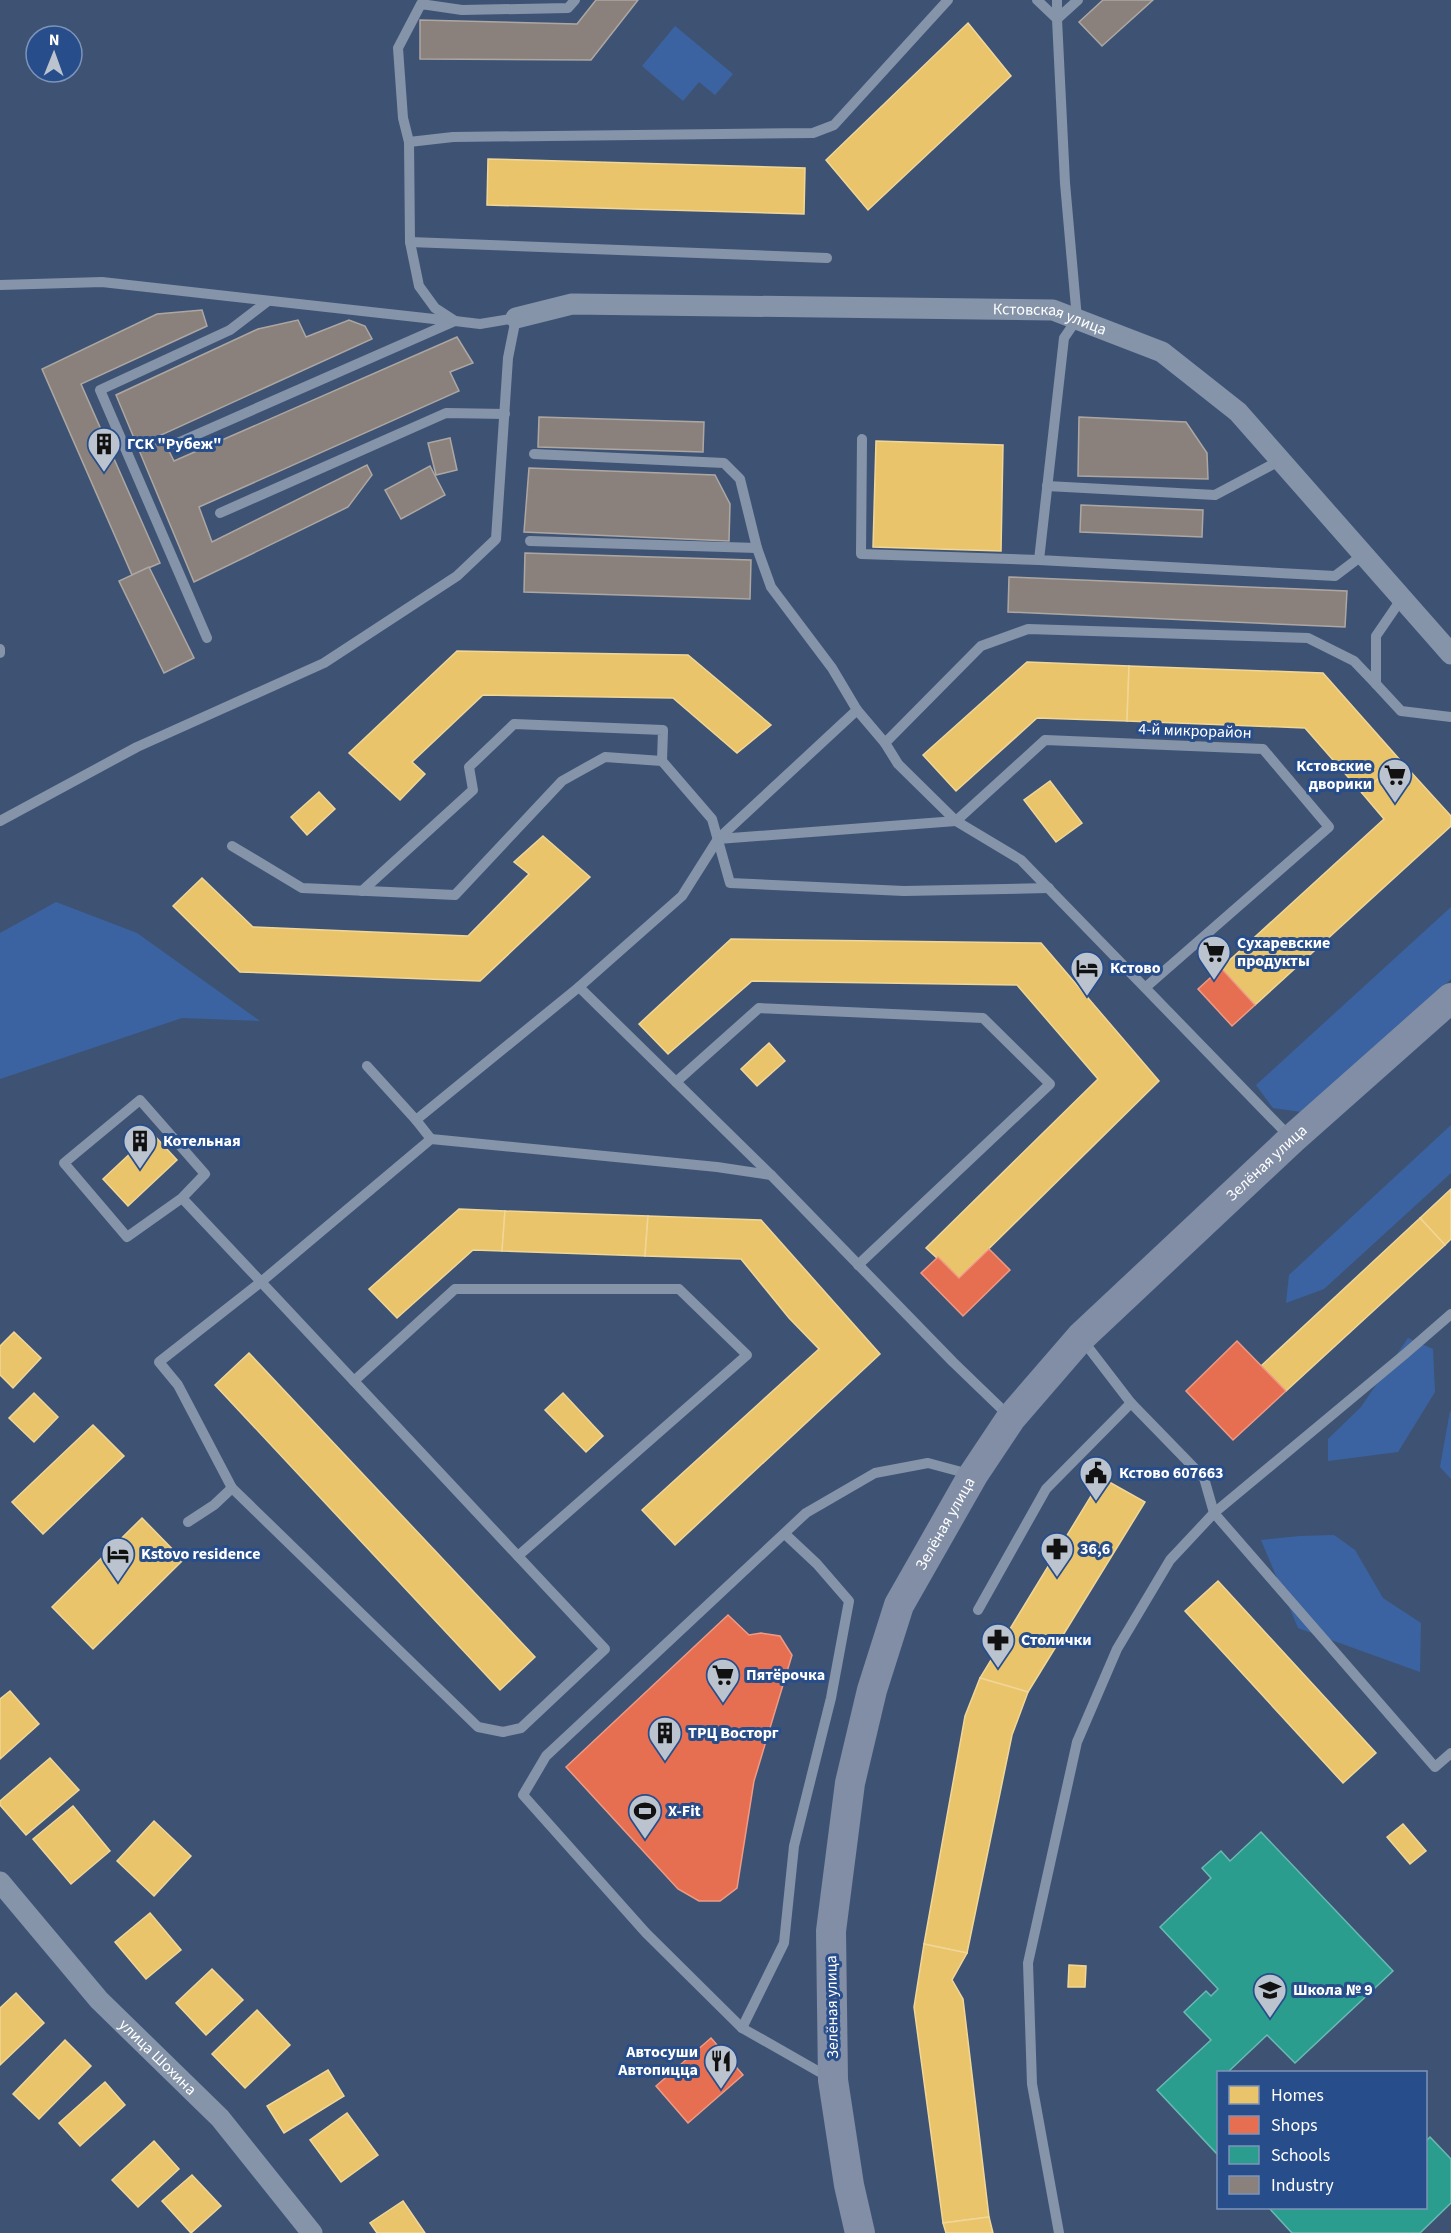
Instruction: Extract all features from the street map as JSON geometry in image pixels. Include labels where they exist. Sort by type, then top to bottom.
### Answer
[{"type":"main road","name":"Зелёная улица","points":[[860,2233],[849,2185],[833,2080],[831,1931],[850,1784],[872,1690],[899,1605],[973,1475],[1011,1418],[1081,1337],[1292,1139],[1451,998]]},
{"type":"street","name":"Кстовская улица","points":[[516,318],[572,304],[1053,310],[1162,352],[1238,412],[1451,654]]},
{"type":"street","name":"улица Шохина","points":[[0,1882],[99,2000],[220,2118],[312,2233]]},
{"type":"lane","points":[[455,321],[435,308],[419,286],[410,242],[409,142],[403,118],[398,48],[421,4],[462,10],[568,8],[575,0]]},
{"type":"lane","points":[[409,142],[453,137],[813,133],[834,125],[948,0]]},
{"type":"lane","points":[[1037,0],[1057,19]]},
{"type":"lane","points":[[1040,560],[1064,338],[1077,319],[1065,183],[1057,0]]},
{"type":"lane","points":[[1057,19],[1078,0]]},
{"type":"lane","points":[[410,242],[827,258]]},
{"type":"lane","points":[[0,285],[102,282],[480,324],[516,318],[508,358],[496,539],[457,576],[324,663],[137,747],[0,821]]},
{"type":"lane","points":[[207,638],[100,390],[230,330],[268,301]]},
{"type":"lane","points":[[175,444],[455,321]]},
{"type":"lane","points":[[220,513],[446,413],[505,414]]},
{"type":"lane","points":[[862,439],[861,554],[1040,560],[1335,576],[1364,554]]},
{"type":"lane","points":[[534,454],[724,463],[740,478],[757,548],[771,587],[832,668],[857,710],[885,742],[898,764],[956,821],[1021,860],[1292,1139]]},
{"type":"lane","points":[[1047,486],[1215,495],[1281,460]]},
{"type":"lane","points":[[531,541],[757,548]]},
{"type":"lane","points":[[1376,684],[1376,636],[1402,598]]},
{"type":"lane","points":[[885,742],[981,646],[1028,629],[1308,638],[1354,661],[1401,711],[1451,717]]},
{"type":"lane","points":[[417,1120],[579,987],[682,896],[718,839],[857,710]]},
{"type":"lane","points":[[362,891],[473,790],[469,767],[514,724],[663,730],[662,761],[712,819],[730,883],[904,891],[1049,888]]},
{"type":"lane","name":"4-й микрорайон","points":[[956,821],[1045,740],[1263,749],[1329,827],[1146,987]]},
{"type":"lane","points":[[232,846],[302,888],[455,895],[562,781],[605,757],[662,761]]},
{"type":"lane","points":[[718,839],[956,821]]},
{"type":"lane","points":[[579,987],[771,1175],[952,1362],[1011,1418]]},
{"type":"lane","points":[[676,1082],[759,1008],[983,1018],[1050,1084],[858,1265]]},
{"type":"lane","points":[[367,1066],[417,1120],[431,1139]]},
{"type":"lane","points":[[140,1100],[205,1174],[182,1198],[127,1237],[64,1163],[140,1100]]},
{"type":"lane","points":[[182,1198],[261,1282],[354,1381],[605,1649],[520,1728],[503,1732],[477,1727],[232,1488],[178,1385],[159,1362],[261,1282],[431,1139],[717,1167],[771,1175]]},
{"type":"lane","points":[[354,1381],[454,1289],[679,1289],[747,1355],[518,1556]]},
{"type":"lane","points":[[1059,2233],[1032,2084],[1028,1963],[1077,1742],[1117,1649],[1170,1560],[1214,1513],[1451,1314]]},
{"type":"lane","points":[[1081,1337],[1131,1403],[1204,1478],[1214,1513],[1435,1767],[1451,1753]]},
{"type":"lane","points":[[978,1610],[1046,1489],[1131,1403]]},
{"type":"lane","points":[[833,2080],[742,2028],[646,1933],[524,1795],[546,1756],[806,1513],[875,1473],[928,1463],[973,1475]]},
{"type":"lane","points":[[188,1522],[214,1505],[232,1488]]},
{"type":"lane","points":[[742,2028],[784,1943],[794,1846],[831,1698],[849,1601],[817,1564],[785,1534]]},
{"type":"shaded area","points":[[675,26],[733,74],[715,95],[699,82],[683,101],[642,66]]},
{"type":"shaded area","points":[[56,902],[137,933],[260,1021],[182,1018],[0,1079],[0,933]]},
{"type":"shaded area","points":[[1451,907],[1451,979],[1302,1112],[1273,1108],[1256,1085]]},
{"type":"shaded area","points":[[1451,1125],[1451,1173],[1324,1289],[1286,1303],[1289,1275]]},
{"type":"shaded area","points":[[1408,1338],[1433,1349],[1435,1392],[1398,1452],[1328,1461],[1328,1439],[1361,1407]]},
{"type":"shaded area","points":[[1451,1412],[1451,1479],[1440,1467]]},
{"type":"shaded area","points":[[1334,1535],[1355,1550],[1383,1598],[1421,1623],[1420,1672],[1298,1628],[1261,1540]]},
{"type":"building: Homes","points":[[968,23],[1011,76],[868,210],[826,160]]},
{"type":"building: Homes","points":[[488,159],[805,168],[804,214],[487,205]]},
{"type":"building: Homes","points":[[876,441],[1003,445],[1001,551],[873,547]]},
{"type":"building: Homes","points":[[457,651],[688,655],[771,725],[737,753],[673,698],[483,695],[412,762],[425,774],[400,800],[349,753]]},
{"type":"building: Homes","points":[[1027,662],[1129,666],[1127,721],[1037,718],[956,791],[923,755]]},
{"type":"building: Homes","points":[[1129,666],[1323,673],[1400,760],[1362,793],[1305,728],[1127,721]]},
{"type":"building: Homes","points":[[1400,760],[1451,816],[1451,826],[1255,1005],[1221,968],[1384,819],[1362,793]]},
{"type":"building: Homes","points":[[1050,781],[1082,823],[1056,842],[1024,800]]},
{"type":"building: Homes","points":[[319,792],[335,809],[307,835],[291,817]]},
{"type":"building: Homes","points":[[543,836],[590,877],[480,981],[240,972],[173,906],[202,878],[253,927],[468,936],[529,874],[514,862]]},
{"type":"building: Homes","points":[[731,939],[1041,943],[1159,1081],[959,1278],[926,1248],[1098,1079],[1017,985],[752,981],[668,1054],[639,1024]]},
{"type":"building: Homes","points":[[769,1043],[785,1061],[757,1086],[741,1069]]},
{"type":"building: Homes","name":"Котельная","points":[[152,1133],[177,1160],[128,1206],[103,1179]]},
{"type":"building: Homes","points":[[1451,1189],[1451,1239],[1445,1245],[1420,1218]]},
{"type":"building: Homes","points":[[459,1209],[505,1211],[502,1251],[473,1250],[397,1318],[369,1289]]},
{"type":"building: Homes","points":[[505,1211],[648,1216],[645,1256],[502,1251]]},
{"type":"building: Homes","points":[[648,1216],[761,1220],[880,1354],[675,1545],[642,1510],[819,1349],[789,1318],[741,1259],[645,1256]]},
{"type":"building: Homes","points":[[1420,1218],[1445,1245],[1286,1391],[1261,1366]]},
{"type":"building: Homes","points":[[14,1332],[41,1358],[13,1388],[0,1375],[0,1346]]},
{"type":"building: Homes","points":[[249,1353],[535,1657],[500,1690],[215,1385]]},
{"type":"building: Homes","points":[[34,1393],[58,1417],[34,1442],[9,1418]]},
{"type":"building: Homes","points":[[563,1393],[603,1436],[586,1452],[545,1410]]},
{"type":"building: Homes","points":[[93,1425],[124,1456],[43,1534],[12,1502]]},
{"type":"building: Homes","points":[[1102,1478],[1145,1502],[1028,1692],[980,1678]]},
{"type":"building: Homes","name":"Kstovo residence","points":[[142,1518],[183,1560],[93,1649],[52,1607]]},
{"type":"building: Homes","points":[[1218,1581],[1376,1753],[1343,1783],[1185,1611]]},
{"type":"building: Homes","points":[[980,1678],[1028,1692],[1012,1735],[967,1953],[924,1944],[965,1716]]},
{"type":"building: Homes","points":[[10,1691],[39,1724],[0,1759],[0,1699]]},
{"type":"building: Homes","points":[[50,1758],[79,1790],[26,1835],[0,1805],[0,1801]]},
{"type":"building: Homes","points":[[73,1806],[110,1851],[71,1884],[33,1839]]},
{"type":"building: Homes","points":[[154,1821],[191,1856],[154,1896],[117,1861]]},
{"type":"building: Homes","points":[[1403,1824],[1426,1851],[1410,1864],[1387,1837]]},
{"type":"building: Homes","points":[[150,1913],[181,1950],[146,1979],[115,1942]]},
{"type":"building: Homes","points":[[924,1944],[967,1953],[952,1980],[963,1999],[989,2217],[943,2223],[914,2007]]},
{"type":"building: Homes","points":[[1069,1965],[1086,1966],[1085,1987],[1068,1987]]},
{"type":"building: Homes","points":[[212,1969],[243,2000],[206,2035],[176,2003]]},
{"type":"building: Homes","points":[[16,1993],[44,2023],[0,2065],[0,2008]]},
{"type":"building: Homes","points":[[257,2010],[290,2045],[245,2088],[212,2054]]},
{"type":"building: Homes","points":[[65,2040],[91,2066],[39,2119],[13,2094]]},
{"type":"building: Homes","points":[[328,2070],[344,2096],[284,2133],[267,2106]]},
{"type":"building: Homes","points":[[105,2082],[125,2105],[80,2146],[59,2123]]},
{"type":"building: Homes","points":[[347,2113],[378,2155],[341,2182],[310,2140]]},
{"type":"building: Homes","points":[[154,2141],[179,2169],[138,2207],[112,2180]]},
{"type":"building: Homes","points":[[192,2175],[221,2206],[191,2233],[162,2201]]},
{"type":"building: Homes","points":[[403,2201],[425,2233],[377,2233],[370,2223]]},
{"type":"building: Homes","points":[[989,2217],[993,2233],[946,2233],[943,2223]]},
{"type":"building: Shops","points":[[1221,968],[1255,1005],[1232,1026],[1198,989]]},
{"type":"building: Shops","points":[[989,1249],[1010,1270],[963,1316],[921,1273],[938,1257],[959,1278]]},
{"type":"building: Shops","points":[[1237,1341],[1286,1391],[1233,1440],[1186,1391]]},
{"type":"building: Shops","name":"ТРЦ Восторг","points":[[728,1615],[749,1635],[761,1633],[780,1636],[792,1655],[754,1781],[737,1888],[720,1901],[699,1901],[678,1889],[566,1767]]},
{"type":"building: Shops","points":[[711,2038],[743,2075],[688,2123],[656,2086]]},
{"type":"building: Schools","points":[[1261,1832],[1393,1971],[1295,2063],[1267,2035],[1229,2071],[1217,2071],[1217,2154],[1157,2090],[1211,2040],[1184,2012],[1206,1991],[1211,1996],[1218,1989],[1160,1927],[1211,1878],[1202,1868],[1221,1851],[1230,1861]]},
{"type":"building: Schools","points":[[1430,2137],[1451,2159],[1451,2203],[1420,2233],[1292,2233],[1270,2209],[1427,2209],[1427,2140]]},
{"type":"building: Industry","points":[[596,0],[638,0],[591,60],[420,59],[420,20],[577,24]]},
{"type":"building: Industry","points":[[1103,0],[1153,0],[1102,46],[1079,22]]},
{"type":"building: Industry","name":"ГСК \"Рубеж\"","points":[[202,310],[207,326],[81,384],[160,563],[132,575],[42,369],[157,314]]},
{"type":"building: Industry","points":[[298,320],[306,337],[349,320],[365,326],[372,339],[161,435],[174,461],[457,337],[473,363],[450,372],[459,391],[199,507],[212,542],[367,465],[372,475],[348,507],[194,582],[116,395],[258,329]]},
{"type":"building: Industry","points":[[539,417],[704,422],[703,452],[538,447]]},
{"type":"building: Industry","points":[[1079,417],[1186,422],[1207,453],[1208,479],[1078,476]]},
{"type":"building: Industry","points":[[450,438],[457,470],[436,475],[428,443]]},
{"type":"building: Industry","points":[[430,466],[445,495],[401,519],[385,490]]},
{"type":"building: Industry","points":[[529,468],[715,475],[730,504],[729,541],[524,532]]},
{"type":"building: Industry","points":[[1081,505],[1203,510],[1202,537],[1080,532]]},
{"type":"building: Industry","points":[[525,553],[751,560],[750,599],[524,592]]},
{"type":"building: Industry","points":[[149,567],[194,658],[164,673],[119,581]]},
{"type":"building: Industry","points":[[1009,577],[1347,591],[1345,627],[1008,612]]},
{"type":"place","name":"ГСК \"Рубеж\"","points":[[104,473]]},
{"type":"place","name":"Кстовские дворики","points":[[1395,804]]},
{"type":"place","name":"Сухаревские продукты","points":[[1214,981]]},
{"type":"place","name":"Кстово","points":[[1087,997]]},
{"type":"place","name":"Котельная","points":[[140,1170]]},
{"type":"place","name":"Кстово 607663","points":[[1096,1502]]},
{"type":"place","name":"36,6","points":[[1057,1578]]},
{"type":"place","name":"Kstovo residence","points":[[118,1583]]},
{"type":"place","name":"Столички","points":[[998,1669]]},
{"type":"place","name":"Пятёрочка","points":[[723,1704]]},
{"type":"place","name":"ТРЦ Восторг","points":[[665,1762]]},
{"type":"place","name":"X-Fit","points":[[645,1840]]},
{"type":"place","name":"Школа № 9","points":[[1270,2019]]},
{"type":"place","name":"Автосуши Автопицца","points":[[721,2090]]}]
